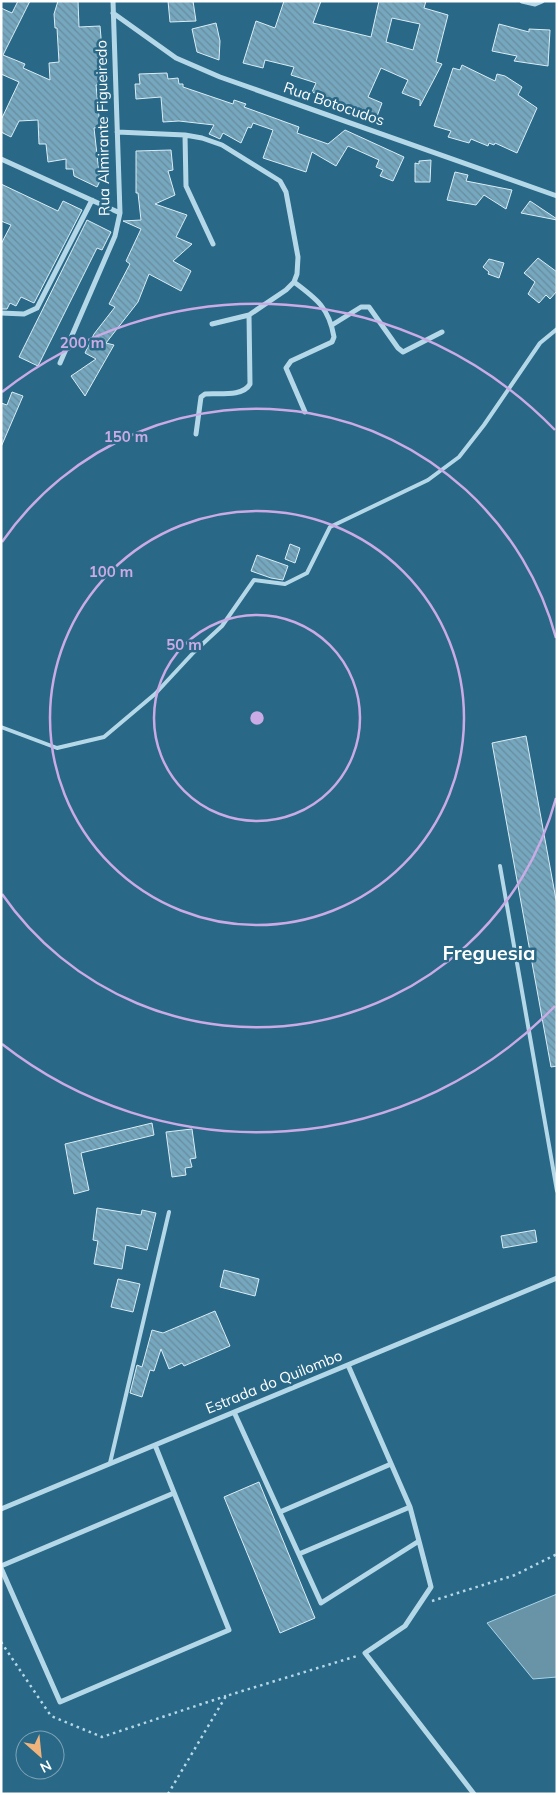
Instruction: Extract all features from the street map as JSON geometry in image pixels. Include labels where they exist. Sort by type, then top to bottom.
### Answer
[{"type":"street","name":"Rua Almirante Figueiredo","points":[[60,363],[115,236],[120,213],[113,1]]},
{"type":"street","points":[[522,1],[535,4],[542,1]]},
{"type":"street","name":"Rua Botocudos","points":[[113,13],[176,58],[220,77],[557,196]]},
{"type":"street","points":[[117,132],[185,135],[202,138],[222,145],[280,181],[286,192],[298,257],[297,274],[294,282],[286,290],[249,315],[212,324]]},
{"type":"street","points":[[185,135],[186,186],[212,244]]},
{"type":"street","points":[[1,159],[120,213]]},
{"type":"street","points":[[1,313],[24,314],[37,308],[92,200]]},
{"type":"street","points":[[294,282],[317,298],[326,310],[332,325],[334,338],[332,342],[291,361],[286,368],[305,412]]},
{"type":"street","points":[[332,325],[361,307],[370,307],[398,348],[403,352],[442,332]]},
{"type":"street","points":[[196,434],[201,397],[206,394],[242,392],[250,384],[249,315]]},
{"type":"street","name":"Estrada do Quilombo","points":[[1,1508],[557,1278]]},
{"type":"street","points":[[348,1365],[410,1507],[430,1587],[406,1626],[365,1653],[474,1794]]},
{"type":"street","points":[[234,1412],[320,1603],[419,1541]]},
{"type":"street","points":[[154,1445],[174,1493],[229,1630],[60,1702],[1,1567],[174,1493]]},
{"type":"street","points":[[280,1512],[391,1464]]},
{"type":"street","points":[[299,1554],[410,1507]]},
{"type":"lane","points":[[1,727],[57,748],[104,737],[155,694],[194,652],[222,626],[254,580],[285,584],[307,573],[330,527],[428,480],[459,457],[484,425],[540,343],[557,329]]},
{"type":"lane","points":[[500,866],[557,1190]]},
{"type":"lane","points":[[110,1464],[169,1212]]},
{"type":"path","points":[[419,1605],[515,1575],[557,1554]]},
{"type":"path","points":[[1,1642],[51,1716],[102,1737],[365,1653]]},
{"type":"path","points":[[168,1794],[226,1696]]},
{"type":"water","points":[[557,1594],[557,1677],[533,1679],[487,1623]]},
{"type":"building","points":[[18,1],[30,1],[3,55],[25,64],[23,68],[50,80],[49,63],[59,62],[57,28],[55,28],[54,14],[58,1],[78,1],[79,27],[100,26],[102,49],[105,49],[106,85],[96,85],[100,127],[94,128],[100,181],[97,187],[74,176],[73,169],[66,169],[66,159],[48,162],[46,144],[39,144],[38,120],[19,121],[11,137],[1,132],[1,120],[19,82],[1,74],[1,8],[12,13]]},
{"type":"building","points":[[168,1],[193,1],[196,21],[170,22]]},
{"type":"building","points":[[284,1],[321,1],[313,23],[371,37],[379,1],[426,1],[424,8],[448,15],[436,62],[442,64],[420,106],[420,100],[402,93],[408,80],[381,68],[368,97],[382,103],[376,119],[340,107],[341,103],[312,92],[316,83],[291,75],[294,67],[265,60],[263,68],[243,63],[256,21],[275,28]],"holes":[[[392,18],[420,24],[413,50],[386,42]]]},
{"type":"building","points":[[216,23],[220,41],[219,60],[197,52],[192,29]]},
{"type":"building","points":[[499,24],[529,32],[529,29],[550,30],[548,66],[514,61],[517,56],[492,51]]},
{"type":"building","points":[[462,65],[495,81],[497,74],[505,76],[522,87],[518,95],[537,108],[517,153],[495,143],[494,145],[489,143],[488,146],[471,139],[469,143],[448,137],[451,131],[434,126],[453,68],[460,70]]},
{"type":"building","points":[[167,73],[168,79],[178,78],[179,84],[183,84],[183,87],[233,104],[234,100],[246,104],[244,107],[299,127],[297,133],[328,144],[345,130],[404,157],[393,181],[380,176],[383,170],[376,167],[379,160],[348,146],[336,166],[312,152],[306,172],[263,158],[273,130],[253,123],[251,128],[248,127],[241,143],[223,133],[220,139],[209,134],[214,125],[179,121],[163,122],[161,97],[136,99],[135,84],[140,84],[139,74]]},
{"type":"building","points":[[171,150],[173,170],[168,171],[175,195],[155,204],[187,215],[176,237],[192,244],[173,261],[191,271],[181,291],[149,274],[138,302],[106,343],[114,345],[85,396],[71,376],[96,359],[85,353],[94,334],[115,307],[109,304],[130,264],[126,261],[141,229],[123,221],[141,220],[138,193],[136,193],[136,151]]},
{"type":"building","points":[[431,160],[430,182],[415,182],[415,163],[419,164],[419,161]]},
{"type":"building","points":[[455,172],[468,175],[466,181],[512,190],[506,209],[484,195],[476,205],[447,200]]},
{"type":"building","points":[[1,184],[58,211],[63,201],[82,210],[34,303],[21,297],[16,306],[10,303],[7,309],[1,309],[1,244],[11,225],[1,221]]},
{"type":"building","points":[[530,201],[557,219],[557,220],[521,213]]},
{"type":"building","points":[[87,220],[111,232],[102,250],[97,248],[38,366],[19,357]]},
{"type":"building","points":[[538,258],[557,272],[557,291],[550,299],[546,295],[539,303],[528,294],[535,282],[524,273]]},
{"type":"building","points":[[489,259],[504,263],[499,278],[488,274],[489,272],[483,267]]},
{"type":"building","points":[[12,392],[23,396],[1,447],[1,403],[7,405]]},
{"type":"building","points":[[290,544],[300,548],[295,563],[285,559]]},
{"type":"building","points":[[257,555],[288,566],[283,580],[251,571]]},
{"type":"building","points":[[526,736],[557,905],[557,1066],[551,1067],[492,743]]},
{"type":"building","points":[[152,1123],[154,1135],[81,1153],[89,1190],[74,1194],[65,1144]]},
{"type":"building","points":[[192,1129],[196,1158],[190,1159],[192,1167],[185,1168],[186,1175],[172,1177],[166,1132]]},
{"type":"building","points":[[97,1208],[141,1215],[142,1210],[156,1213],[147,1250],[126,1245],[122,1269],[94,1264],[98,1241],[93,1240]]},
{"type":"building","points":[[535,1230],[537,1242],[503,1248],[501,1236]]},
{"type":"building","points":[[224,1270],[259,1279],[255,1296],[220,1287]]},
{"type":"building","points":[[118,1279],[140,1284],[133,1312],[111,1307]]},
{"type":"building","points":[[215,1311],[230,1346],[184,1366],[182,1363],[169,1369],[161,1349],[154,1371],[150,1370],[142,1397],[130,1393],[137,1365],[142,1367],[152,1330],[163,1333]]},
{"type":"building","points":[[259,1482],[315,1618],[280,1633],[224,1497]]},
{"type":"district","name":"Freguesia","points":[[489,953]]}]
